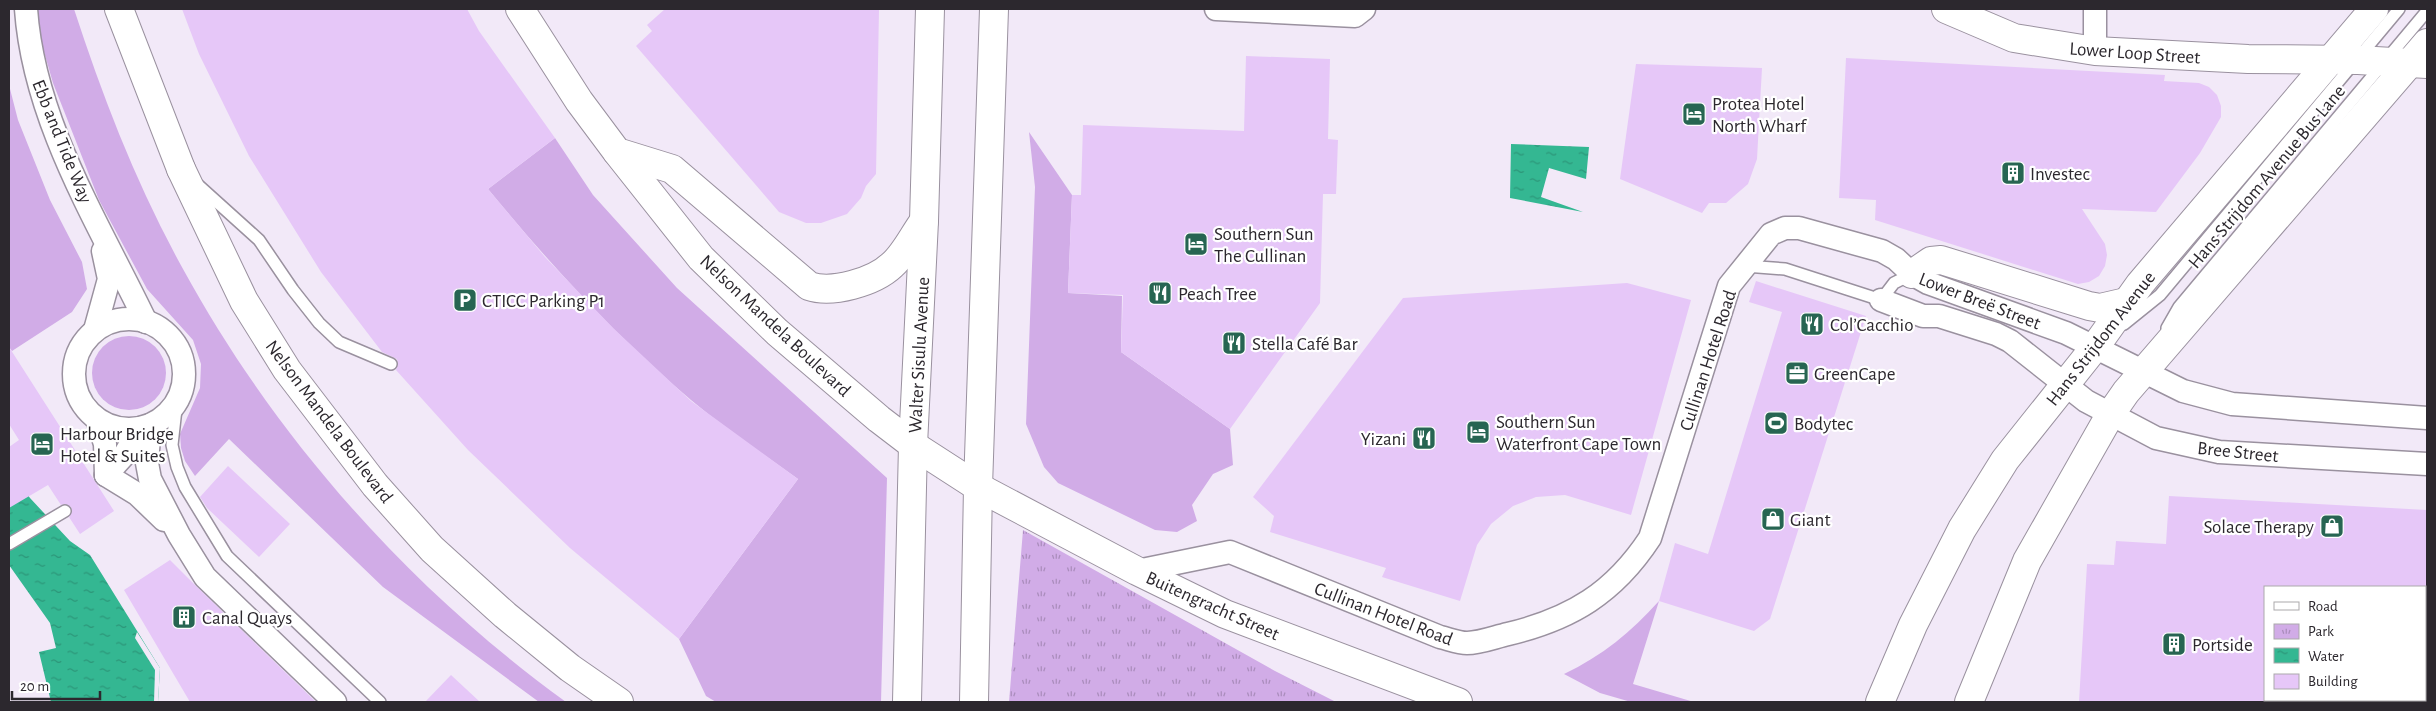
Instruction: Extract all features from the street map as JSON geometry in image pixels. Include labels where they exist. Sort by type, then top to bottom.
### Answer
[{"type":"main road","name":"Nelson Mandela Boulevard","points":[[119,9],[181,169],[244,301],[287,370],[375,485],[426,542],[505,615],[570,668],[619,702]]},
{"type":"main road","name":"Nelson Mandela Boulevard","points":[[520,9],[611,145],[701,258],[778,332],[879,419],[913,445],[978,487]]},
{"type":"main road","name":"Walter Sisulu Avenue","points":[[907,702],[913,445],[924,220],[930,9]]},
{"type":"main road","points":[[974,702],[978,487],[994,9]]},
{"type":"main road","name":"Lower Loop Street","points":[[1946,9],[2014,38],[2095,51],[2248,59],[2385,62],[2422,57]]},
{"type":"main road","name":"Hans Strijdom Avenue","points":[[1880,702],[1912,625],[1962,529],[2005,460],[2095,347],[2126,302],[2344,60],[2374,9]]},
{"type":"main road","points":[[1970,702],[2027,562],[2110,415],[2142,371],[2422,57]]},
{"type":"main road","points":[[611,145],[672,169],[809,286],[822,290],[858,284],[892,265],[924,220]]},
{"type":"main road","points":[[1912,274],[1931,261],[1941,260],[1958,263],[2089,306],[2100,308],[2126,302]]},
{"type":"main road","name":"Buitengracht Street","points":[[978,487],[1137,571],[1225,614],[1458,702]]},
{"type":"street","name":"Ebb and Tide Way","points":[[26,9],[35,72],[67,160],[146,322]]},
{"type":"street","points":[[1216,9],[1360,12]]},
{"type":"street","points":[[2095,9],[2095,51]]},
{"type":"street","name":"Ebb and Tide Way","points":[[92,214],[108,268],[109,279],[95,330]]},
{"type":"street","name":"Lower Breë Street","points":[[1759,247],[1771,234],[1785,228],[1799,228],[1882,251],[1896,259],[1912,274],[1928,283],[2066,333],[2095,347]]},
{"type":"street","name":"Cullinan Hotel Road","points":[[1137,571],[1230,552],[1440,637],[1467,643],[1534,628],[1571,614],[1606,590],[1636,560],[1650,538],[1729,286],[1759,247]]},
{"type":"street","name":"Lower Breë Street","points":[[1881,300],[1923,316],[1939,316],[1996,334],[2023,351],[2064,385]]},
{"type":"street","points":[[129,319],[146,322],[163,331],[176,345],[182,363],[183,382],[177,400],[166,415],[145,426],[114,427],[97,419],[84,407],[76,392],[73,375],[76,358],[83,342],[95,330],[120,320],[129,319]]},
{"type":"street","points":[[2095,347],[2184,391],[2232,404],[2427,418]]},
{"type":"street","name":"Bree Street","points":[[2064,385],[2086,402],[2156,438],[2219,452],[2427,464]]},
{"type":"street","points":[[97,419],[105,444],[102,480]]},
{"type":"street","points":[[102,480],[125,454],[145,426]]},
{"type":"street","points":[[145,426],[150,479],[179,535],[211,584],[335,702]]},
{"type":"street","points":[[102,480],[124,485],[149,504],[179,535]]},
{"type":"lane","name":"Hans Strijdom Avenue Bus Lane","points":[[2095,347],[2160,295],[2344,60],[2400,9]]},
{"type":"lane","name":"Hans Strijdom Avenue Bus Lane","points":[[2142,371],[2178,307],[2427,11]]},
{"type":"lane","points":[[181,169],[259,240],[292,290],[318,323],[339,342],[390,364]]},
{"type":"lane","name":"Lower Breë Street","points":[[1745,266],[1785,269],[1881,300]]},
{"type":"lane","points":[[1881,300],[1894,283],[1912,274]]},
{"type":"lane","points":[[177,400],[172,445],[177,467],[185,487],[227,556],[380,702]]},
{"type":"lane","points":[[9,544],[61,514]]},
{"type":"green space","points":[[36,9],[74,9],[122,141],[166,238],[220,332],[260,392],[304,451],[351,507],[453,611],[566,702],[539,702],[383,587],[229,439],[195,476],[185,461],[181,448],[180,434],[200,388],[201,364],[193,340],[147,289],[99,200],[53,83],[36,24]]},
{"type":"green space","points":[[9,85],[18,120],[50,200],[82,262],[87,289],[72,312],[12,351],[9,347]]},
{"type":"green space","points":[[1029,132],[1072,195],[1068,293],[1122,296],[1121,352],[1230,429],[1233,465],[1213,474],[1192,505],[1197,521],[1177,532],[1155,530],[1058,483],[1044,467],[1026,424],[1035,187]]},
{"type":"green space","points":[[555,138],[593,195],[677,288],[887,478],[881,702],[716,702],[706,696],[679,639],[798,479],[704,410],[636,351],[535,245],[488,189]]},
{"type":"green space","points":[[122,336],[136,336],[150,342],[160,352],[166,366],[166,380],[160,394],[150,404],[136,410],[122,410],[108,404],[98,394],[92,380],[92,366],[98,352],[108,342]]},
{"type":"green space","points":[[1023,530],[1275,671],[1336,702],[1009,702]]},
{"type":"green space","points":[[1659,601],[1633,684],[1694,702],[1631,702],[1600,693],[1564,674],[1591,659],[1615,642],[1638,623]]},
{"type":"water","points":[[1511,144],[1589,147],[1586,179],[1549,168],[1541,197],[1583,212],[1510,198]]},
{"type":"water","points":[[9,469],[30,498],[70,541],[90,555],[160,668],[158,702],[51,702],[39,652],[56,648],[50,623],[9,565]]},
{"type":"pier","points":[[137,632],[160,668],[158,702],[154,702],[155,670],[135,638]]},
{"type":"building","name":"CTICC Parking P1","points":[[182,9],[467,9],[479,31],[555,138],[488,189],[545,257],[613,328],[691,401],[798,479],[679,639],[570,548],[468,450],[396,370],[397,359],[382,352],[321,272],[249,156],[199,54]]},
{"type":"building","points":[[665,9],[879,9],[876,174],[866,186],[861,198],[847,214],[821,223],[806,223],[779,212],[636,46],[652,31],[647,25]]},
{"type":"building","name":"Southern Sun The Cullinan","points":[[1246,56],[1330,59],[1328,139],[1338,140],[1336,194],[1323,194],[1320,303],[1230,429],[1121,352],[1123,295],[1068,293],[1072,195],[1081,195],[1083,125],[1244,131]]},
{"type":"building","name":"Investec","points":[[1846,58],[2165,75],[2164,81],[2199,83],[2209,87],[2217,95],[2221,106],[2221,117],[2200,153],[2156,212],[2082,209],[2105,244],[2107,255],[2105,266],[2099,276],[2089,282],[2078,284],[1875,220],[1876,200],[1839,198]]},
{"type":"building","name":"Protea Hotel North Wharf","points":[[1636,64],[1762,68],[1757,159],[1748,184],[1726,203],[1709,203],[1702,213],[1620,179]]},
{"type":"building","points":[[1756,281],[1866,316],[1770,619],[1754,631],[1659,601],[1675,543],[1708,554],[1782,312],[1749,302]]},
{"type":"building","name":"Southern Sun Waterfront Cape Town","points":[[1627,283],[1691,300],[1631,515],[1565,495],[1536,497],[1513,506],[1491,524],[1477,545],[1460,601],[1382,577],[1386,568],[1270,532],[1274,516],[1253,497],[1403,298]]},
{"type":"building","name":"Harbour Bridge Hotel & Suites","points":[[9,347],[114,511],[80,534],[69,517],[72,511],[71,507],[65,504],[61,505],[48,485],[9,508],[9,447],[19,440],[9,424]]},
{"type":"building","points":[[228,466],[290,524],[259,557],[207,508],[200,497]]},
{"type":"building","name":"Portside","points":[[2169,496],[2427,510],[2427,587],[2264,586],[2265,702],[2079,702],[2087,564],[2114,565],[2116,541],[2166,544]]},
{"type":"building","name":"Canal Quays","points":[[170,560],[316,702],[190,702],[124,590]]},
{"type":"building","points":[[451,675],[480,702],[425,702]]},
{"type":"place","name":"Protea Hotel North Wharf","points":[[1694,114]]},
{"type":"place","name":"Investec","points":[[2013,173]]},
{"type":"place","name":"Southern Sun The Cullinan","points":[[1196,244]]},
{"type":"place","name":"Peach Tree","points":[[1160,293]]},
{"type":"place","name":"CTICC Parking P1","points":[[465,300]]},
{"type":"place","name":"Col’Cacchio","points":[[1812,324]]},
{"type":"place","name":"Stella Café Bar","points":[[1234,343]]},
{"type":"place","name":"GreenCape","points":[[1797,373]]},
{"type":"place","name":"Bodytec","points":[[1776,423]]},
{"type":"place","name":"Southern Sun Waterfront Cape Town","points":[[1478,432]]},
{"type":"place","name":"Yizani","points":[[1424,438]]},
{"type":"place","name":"Harbour Bridge Hotel & Suites","points":[[42,444]]},
{"type":"place","name":"Giant","points":[[1773,519]]},
{"type":"place","name":"Solace Therapy","points":[[2332,526]]},
{"type":"place","name":"Canal Quays","points":[[184,617]]},
{"type":"place","name":"Portside","points":[[2174,644]]}]
